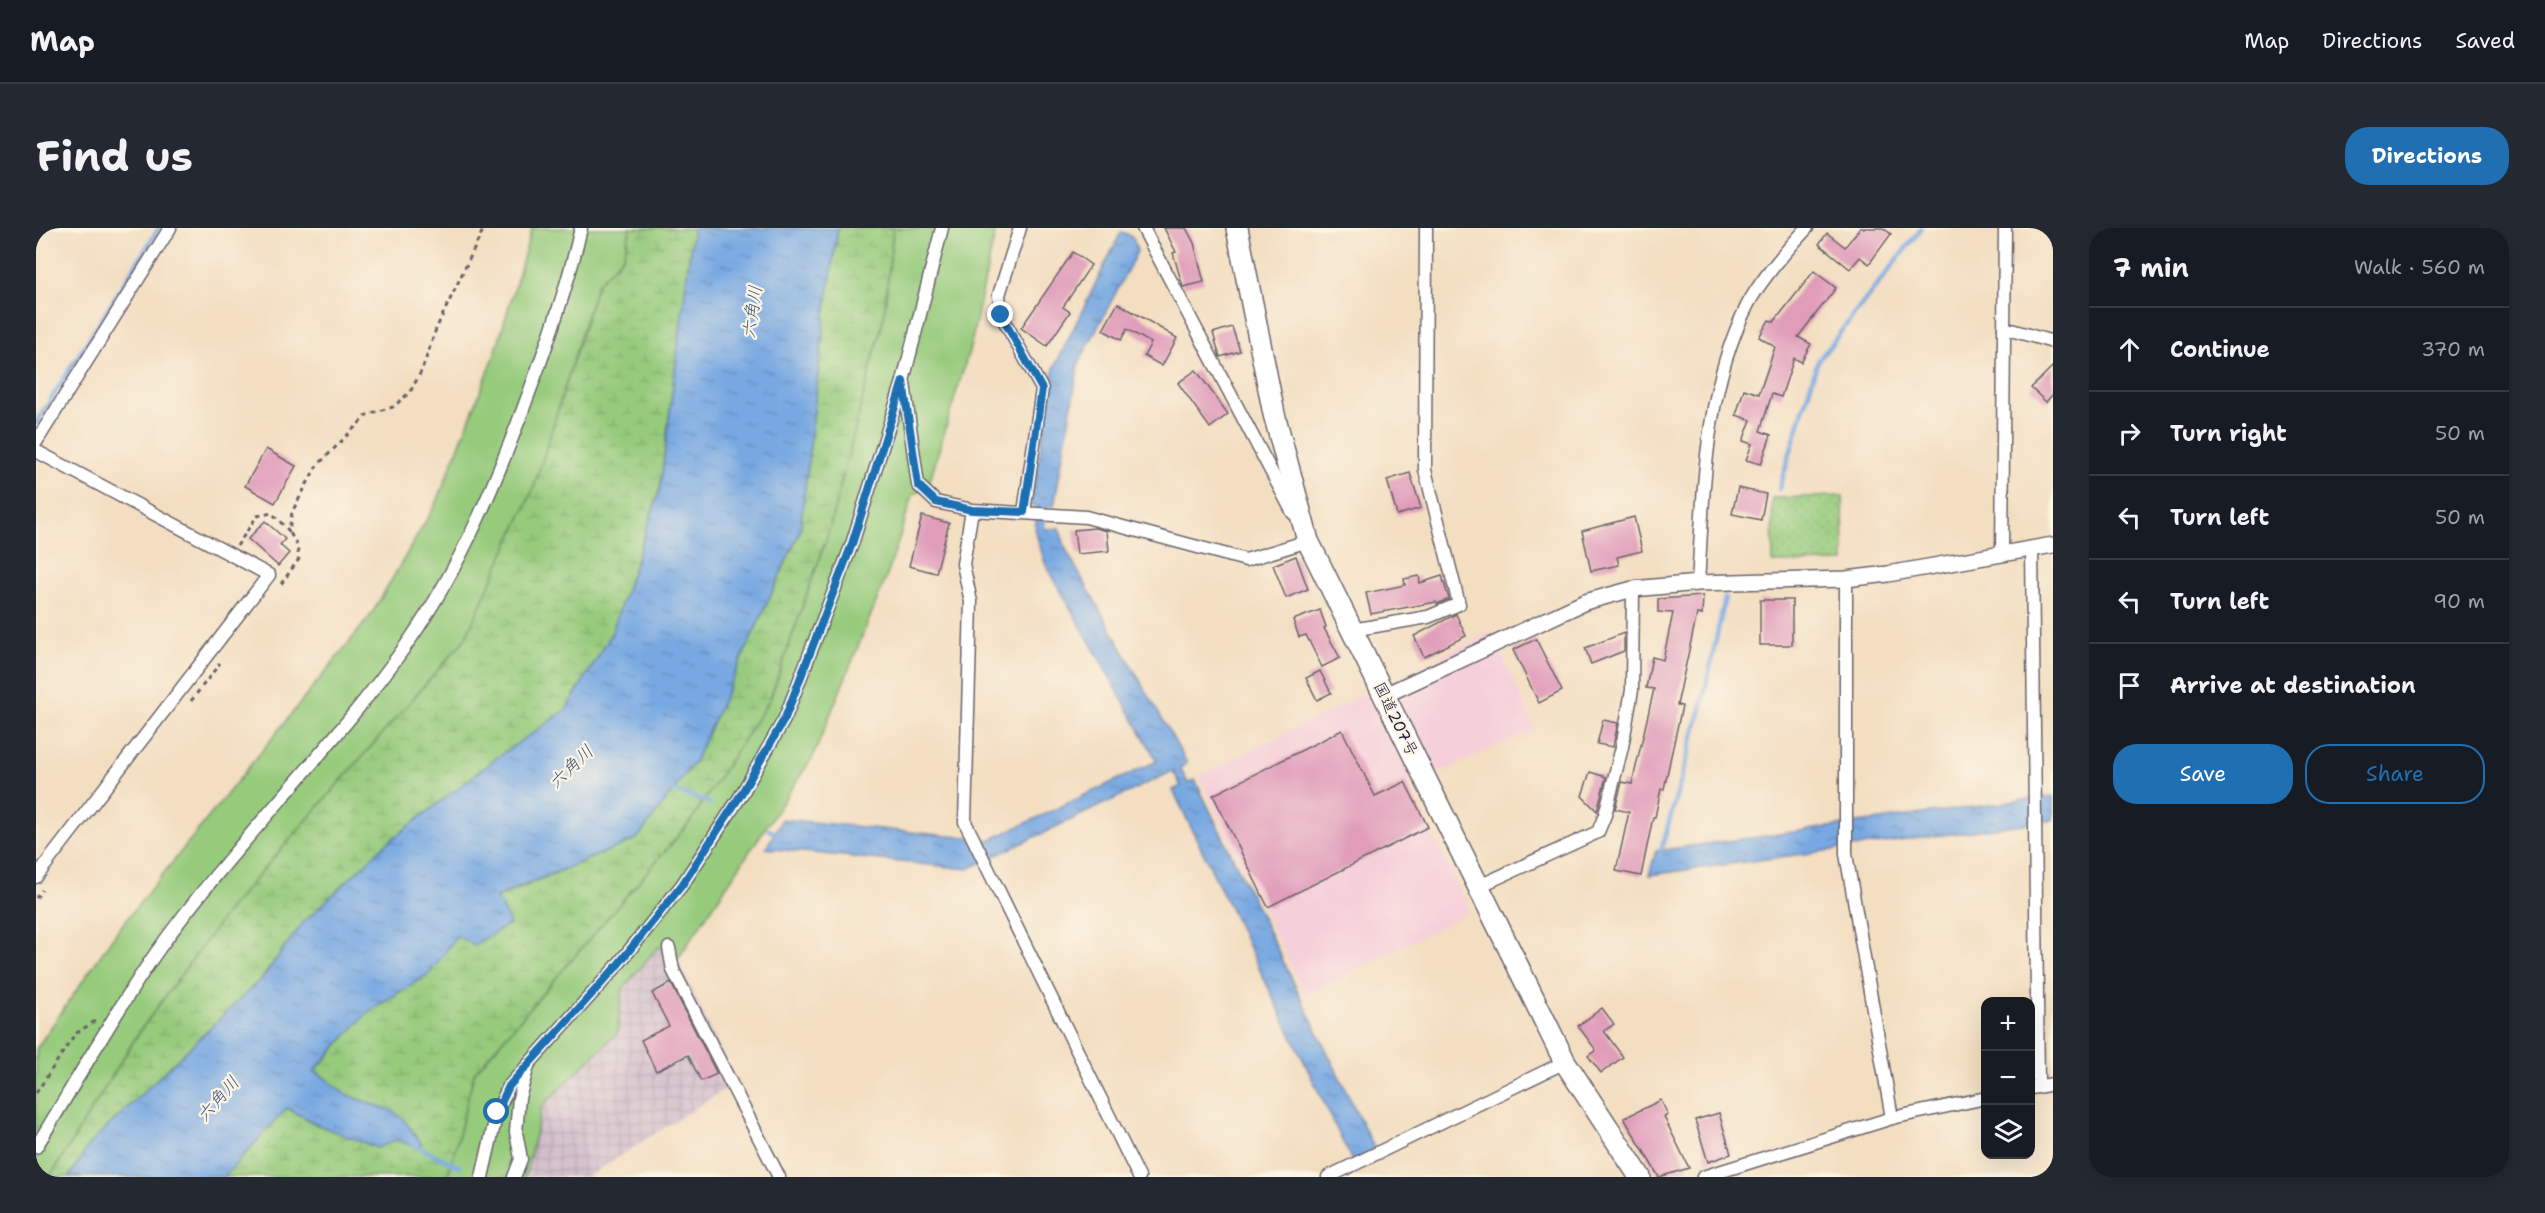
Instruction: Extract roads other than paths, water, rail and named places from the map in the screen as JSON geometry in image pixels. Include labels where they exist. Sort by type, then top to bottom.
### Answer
[{"type":"highway","name":"国道207号","points":[[1237,228],[1274,414],[1308,541],[1564,1062],[1640,1177]]},
{"type":"street","points":[[36,442],[170,228]]},
{"type":"street","points":[[36,1147],[157,953],[407,644],[438,597],[466,545],[520,418],[572,267],[581,228]]},
{"type":"street","points":[[482,1177],[497,1112],[509,1086],[616,967],[682,885],[740,796],[785,718],[852,544],[903,381],[942,228]]},
{"type":"street","points":[[1020,228],[999,295],[1001,315],[1042,389],[1036,513]]},
{"type":"street","points":[[903,381],[918,485],[936,502],[972,510],[1086,517],[1246,560],[1308,541],[1143,228]]},
{"type":"street","points":[[1352,630],[1428,616],[1459,604],[1425,470],[1426,228]]},
{"type":"street","points":[[1698,583],[1706,458],[1723,367],[1749,303],[1789,248],[1807,228]]},
{"type":"street","points":[[2002,554],[2005,228]]},
{"type":"street","points":[[2004,328],[2053,342]]},
{"type":"street","points":[[36,451],[269,575],[36,877]]},
{"type":"street","points":[[972,510],[963,564],[971,602],[965,822],[1139,1177]]},
{"type":"street","points":[[1385,695],[1585,602],[1633,589],[1698,583],[1846,579],[1888,574],[2053,545]]},
{"type":"street","points":[[2032,549],[2035,810],[2034,1051]]},
{"type":"street","points":[[1846,579],[1846,854],[1892,1118]]},
{"type":"street","points":[[1477,887],[1598,832],[1605,816],[1622,747],[1632,690],[1633,589]]},
{"type":"street","points":[[669,948],[674,970],[779,1177]]},
{"type":"street","points":[[514,1177],[521,1158],[516,1132],[519,1098],[530,1062]]},
{"type":"street","points":[[1328,1177],[1564,1062]]},
{"type":"street","points":[[2035,1087],[2053,1084]]},
{"type":"street","points":[[1703,1177],[1892,1118],[1981,1099]]},
{"type":"water","name":"六角川","points":[[693,228],[838,228],[825,314],[800,531],[695,761],[637,839],[496,897],[510,924],[474,945],[457,936],[429,974],[368,1012],[315,1070],[345,1094],[395,1112],[422,1144],[417,1147],[396,1140],[377,1148],[318,1125],[287,1108],[224,1177],[69,1177],[90,1144],[264,976],[302,924],[386,844],[498,757],[566,710],[611,635],[660,489]]},
{"type":"water","points":[[1121,232],[1133,239],[1137,252],[1079,363],[1054,506],[1047,506],[1044,529],[1059,528],[1067,552],[1187,763],[1180,768],[1188,783],[1195,780],[1375,1150],[1352,1161],[1173,790],[1181,786],[1173,771],[968,869],[766,848],[782,819],[990,840],[1157,761],[1045,563],[1035,530],[1038,506],[1031,505],[1054,368]]},
{"type":"water","points":[[2053,796],[2053,820],[1649,875],[1656,851]]},
{"type":"waterway","points":[[36,423],[159,228]]},
{"type":"waterway","points":[[1779,489],[1818,361],[1921,229]]},
{"type":"waterway","points":[[1660,854],[1701,709],[1725,598]]},
{"type":"waterway","points":[[668,788],[710,803]]},
{"type":"waterway","points":[[769,830],[777,834]]},
{"type":"waterway","points":[[414,1145],[460,1167]]}]
